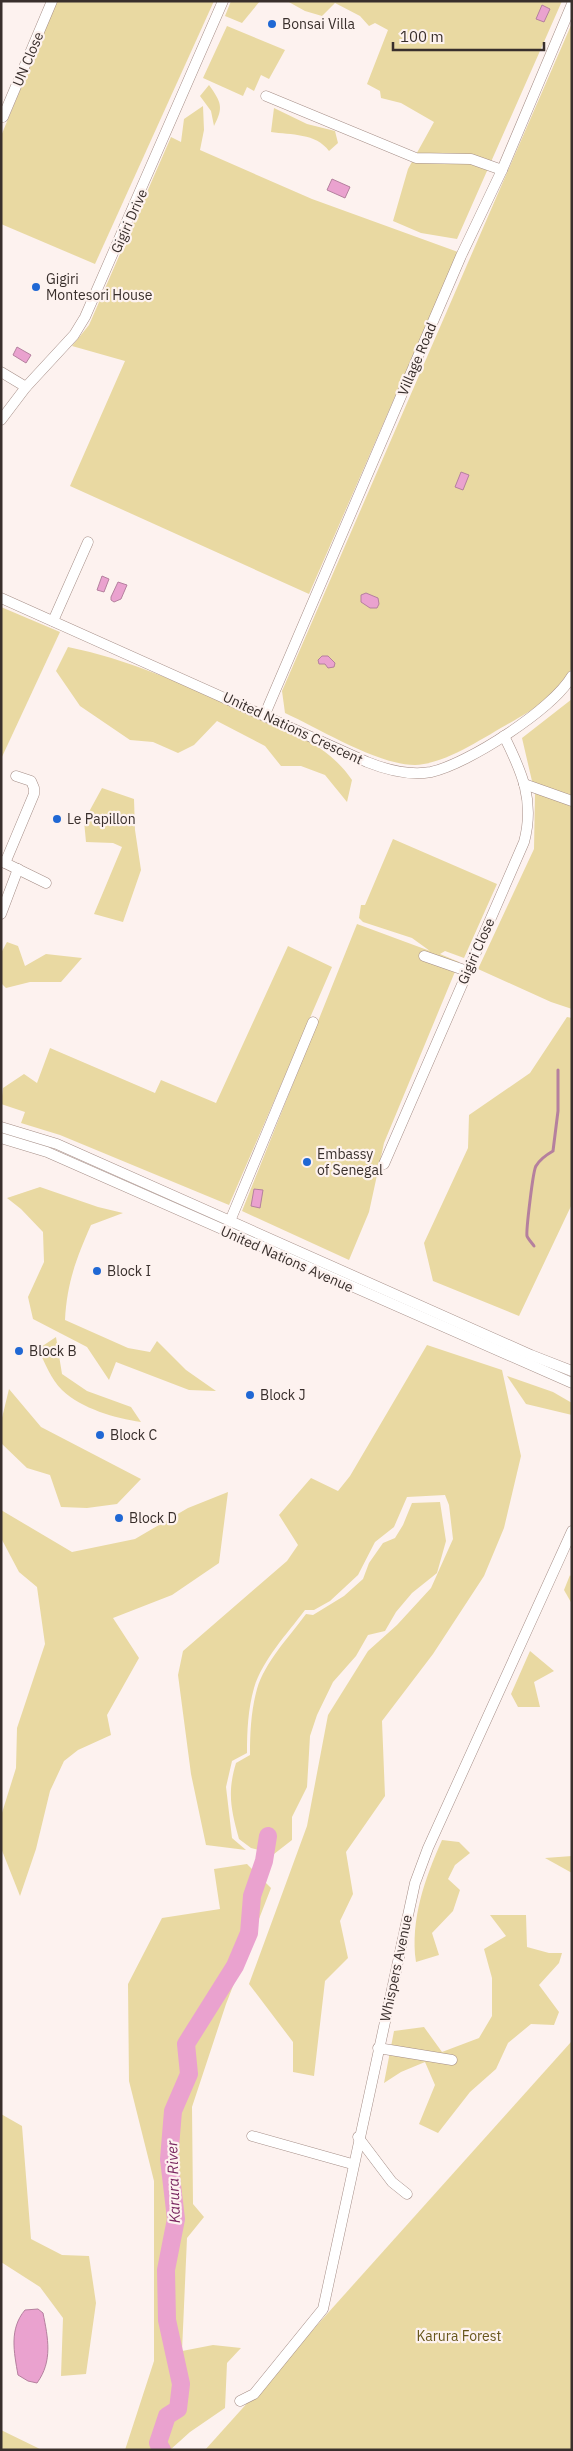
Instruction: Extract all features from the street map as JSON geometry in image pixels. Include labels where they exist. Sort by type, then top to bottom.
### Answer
[{"type":"street","name":"UN Close","points":[[3,117],[52,1]]},
{"type":"street","name":"Gigiri Drive","points":[[1,420],[26,387],[74,335],[85,317],[223,1]]},
{"type":"street","name":"Village Road","points":[[264,714],[461,256],[502,170],[572,4]]},
{"type":"street","points":[[266,96],[416,158],[471,159],[502,170]]},
{"type":"street","points":[[1,372],[26,387]]},
{"type":"street","points":[[53,621],[88,542]]},
{"type":"street","name":"United Nations Crescent","points":[[1,598],[264,714],[367,762],[400,772],[418,774],[442,769],[504,736],[541,711],[564,689],[572,676]]},
{"type":"street","name":"Gigiri Close","points":[[384,1164],[524,842],[529,823],[529,809],[521,769],[504,736]]},
{"type":"street","points":[[16,776],[31,781],[34,788],[3,862],[46,883]]},
{"type":"street","points":[[524,784],[572,801]]},
{"type":"street","points":[[1,914],[18,869]]},
{"type":"street","points":[[424,956],[467,971]]},
{"type":"street","points":[[230,1220],[313,1022]]},
{"type":"street","name":"United Nations Avenue","points":[[1,1127],[57,1144],[531,1355],[572,1370]]},
{"type":"street","name":"United Nations Avenue","points":[[1,1138],[47,1152],[572,1383]]},
{"type":"street","points":[[309,1268],[313,1257]]},
{"type":"street","name":"Whispers Avenue","points":[[240,2401],[254,2394],[322,2309],[414,1882],[572,1530]]},
{"type":"street","points":[[378,2048],[452,2060]]},
{"type":"street","points":[[252,2136],[352,2164]]},
{"type":"street","points":[[358,2137],[392,2182],[407,2194]]},
{"type":"green space","points":[[57,1],[214,1],[95,264],[1,224],[1,136]]},
{"type":"green space","points":[[231,1],[260,1],[242,23],[225,16]]},
{"type":"green space","points":[[287,1],[562,1],[457,239],[421,233],[393,221],[408,169],[434,122],[401,103],[381,98],[380,91],[367,84],[388,30],[375,23],[369,26],[360,16],[335,3],[322,16],[305,11]]},
{"type":"green space","points":[[572,23],[572,666],[563,683],[548,698],[479,741],[440,760],[415,765],[400,763],[367,753],[285,713],[282,691]]},
{"type":"green space","points":[[227,26],[285,50],[269,79],[261,75],[254,91],[247,87],[243,96],[203,78]]},
{"type":"green space","points":[[209,85],[220,105],[219,114],[214,126],[211,111],[200,96]]},
{"type":"green space","points":[[203,106],[204,130],[200,150],[312,199],[458,252],[309,594],[70,486],[125,361],[72,346],[89,325],[171,137],[181,142],[184,119]]},
{"type":"green space","points":[[274,108],[307,124],[335,131],[338,143],[329,151],[324,145],[310,138],[271,132]]},
{"type":"green space","points":[[1,607],[60,632],[1,759]]},
{"type":"green space","points":[[68,647],[133,665],[300,736],[329,755],[352,780],[347,802],[325,775],[301,766],[281,766],[265,746],[217,721],[194,745],[178,753],[153,742],[130,740],[80,706],[56,671]]},
{"type":"green space","points":[[572,699],[572,1009],[551,1002],[478,969],[534,849],[535,794],[522,738]]},
{"type":"green space","points":[[102,788],[134,799],[135,830],[141,870],[123,922],[94,914],[122,847],[113,843],[86,842],[84,821]]},
{"type":"green space","points":[[393,839],[497,884],[464,958],[445,951],[440,954],[459,962],[384,1143],[369,1212],[349,1260],[242,1211],[357,924],[430,951],[412,938],[363,922],[359,918],[361,905],[365,905]]},
{"type":"green space","points":[[7,942],[18,946],[25,966],[46,954],[82,958],[61,982],[30,982],[6,988],[1,983],[1,953]]},
{"type":"green space","points":[[288,946],[332,967],[229,1205],[60,1135],[21,1123],[25,1112],[1,1104],[3,1088],[24,1074],[37,1083],[50,1048],[155,1093],[161,1080],[216,1103]]},
{"type":"green space","points":[[567,1017],[572,1018],[572,1204],[519,1316],[433,1281],[424,1243],[468,1148],[469,1115],[530,1073]]},
{"type":"green space","points":[[40,1187],[98,1207],[123,1213],[91,1225],[73,1271],[65,1320],[128,1348],[150,1352],[157,1341],[186,1370],[216,1391],[189,1390],[116,1362],[109,1380],[87,1347],[33,1319],[28,1297],[44,1262],[43,1232],[21,1209],[7,1198]]},
{"type":"green space","points":[[56,1337],[62,1374],[87,1391],[131,1407],[141,1422],[99,1412],[70,1397],[58,1386],[38,1349]]},
{"type":"green space","points":[[427,1345],[502,1370],[521,1456],[504,1528],[484,1576],[433,1654],[382,1721],[385,1796],[346,1852],[353,1894],[340,1921],[348,1958],[325,1981],[314,2076],[293,2072],[293,2042],[249,1984],[307,1826],[328,1715],[368,1651],[397,1625],[431,1588],[453,1539],[449,1505],[445,1495],[407,1497],[394,1527],[375,1542],[358,1575],[330,1601],[314,1610],[305,1610],[263,1667],[254,1688],[250,1704],[247,1753],[232,1761],[226,1787],[232,1838],[246,1850],[206,1845],[191,1774],[178,1675],[183,1651],[287,1561],[298,1545],[279,1515],[311,1478],[338,1491],[350,1476]]},
{"type":"green space","points":[[507,1376],[553,1392],[572,1403],[572,1415],[526,1404]]},
{"type":"green space","points":[[9,1389],[41,1427],[141,1479],[117,1504],[87,1508],[61,1507],[50,1475],[27,1468],[1,1443],[1,1422]]},
{"type":"green space","points":[[228,1492],[219,1563],[172,1595],[113,1618],[139,1658],[107,1715],[111,1735],[78,1750],[64,1761],[50,1791],[36,1849],[20,1896],[1,1848],[1,1816],[16,1768],[17,1728],[45,1644],[37,1587],[19,1572],[1,1538],[1,1510],[72,1552],[135,1539],[188,1508]]},
{"type":"green space","points":[[440,1502],[446,1541],[437,1573],[412,1593],[396,1612],[385,1631],[368,1635],[356,1656],[333,1682],[317,1715],[310,1736],[307,1787],[292,1817],[292,1840],[274,1854],[251,1848],[239,1839],[232,1810],[231,1792],[236,1763],[250,1755],[253,1706],[257,1689],[266,1669],[306,1614],[313,1615],[344,1596],[363,1579],[369,1563],[383,1543],[395,1538],[403,1525],[412,1503]]},
{"type":"green space","points":[[570,1575],[572,1578],[572,1604],[564,1590]]},
{"type":"green space","points":[[530,1651],[554,1671],[534,1682],[540,1707],[518,1707],[511,1694]]},
{"type":"green space","points":[[442,1840],[459,1842],[470,1853],[455,1865],[448,1879],[460,1890],[453,1911],[432,1933],[439,1955],[416,1962],[415,1931],[420,1900]]},
{"type":"green space","points":[[572,1856],[572,1873],[545,1858]]},
{"type":"green space","points":[[247,1864],[271,1888],[226,2004],[192,2107],[193,2204],[204,2217],[187,2238],[182,2351],[213,2345],[241,2348],[227,2363],[225,2408],[190,2432],[170,2450],[125,2450],[154,2361],[154,2181],[129,2081],[128,1984],[162,1918],[220,1909],[214,1869]]},
{"type":"green space","points":[[490,1915],[526,1915],[527,1947],[549,1953],[562,1953],[559,1963],[539,1985],[559,2012],[554,2025],[531,2024],[508,2043],[496,2069],[470,2092],[438,2133],[419,2124],[435,2085],[425,2062],[401,2072],[384,2083],[394,2031],[424,2027],[442,2052],[479,2038],[492,2016],[492,1978],[484,1949],[506,1936]]},
{"type":"green space","name":"Karura Forest","points":[[571,2042],[572,2450],[205,2450]]},
{"type":"green space","points":[[1,2114],[22,2126],[31,2239],[62,2255],[89,2256],[96,2303],[86,2374],[61,2376],[63,2318],[40,2287],[1,2262]]},
{"type":"green space","points":[[1,2430],[42,2450],[1,2450]]},
{"type":"shaded area","points":[[542,5],[550,9],[544,22],[536,19]]},
{"type":"shaded area","points":[[332,179],[350,187],[345,198],[327,190]]},
{"type":"shaded area","points":[[17,347],[31,355],[26,363],[13,355]]},
{"type":"shaded area","points":[[461,472],[469,475],[463,490],[455,487]]},
{"type":"shaded area","points":[[102,576],[109,579],[104,592],[97,590]]},
{"type":"shaded area","points":[[118,582],[127,585],[121,599],[114,602],[111,600],[111,597]]},
{"type":"shaded area","points":[[366,593],[378,598],[379,604],[377,608],[370,608],[361,602],[361,595]]},
{"type":"shaded area","points":[[322,656],[328,656],[335,663],[334,667],[328,668],[325,664],[319,664],[318,660]]},
{"type":"shaded area","points":[[254,1189],[263,1190],[260,1208],[251,1206]]},
{"type":"shaded area","points":[[38,2309],[43,2313],[48,2349],[45,2366],[37,2383],[28,2381],[18,2375],[14,2341],[17,2325],[25,2310]]},
{"type":"waterway","points":[[534,1246],[527,1236],[532,1189],[536,1166],[543,1157],[553,1151],[558,1111],[558,1070]]},
{"type":"waterway","name":"Karura River","points":[[162,2450],[158,2443],[167,2416],[178,2409],[181,2384],[167,2320],[166,2270],[176,2219],[169,2159],[173,2111],[189,2074],[186,2044],[235,1966],[249,1933],[252,1896],[264,1861],[268,1836]]},
{"type":"place","name":"Bonsai Villa","points":[[272,24]]},
{"type":"place","name":"Gigiri Montesori House","points":[[36,287]]},
{"type":"place","name":"Le Papillon","points":[[57,819]]},
{"type":"place","name":"Embassy of Senegal","points":[[307,1162]]},
{"type":"place","name":"Block I","points":[[97,1271]]},
{"type":"place","name":"Block B","points":[[19,1351]]},
{"type":"place","name":"Block J","points":[[250,1395]]},
{"type":"place","name":"Block C","points":[[100,1435]]},
{"type":"place","name":"Block D","points":[[119,1518]]}]
